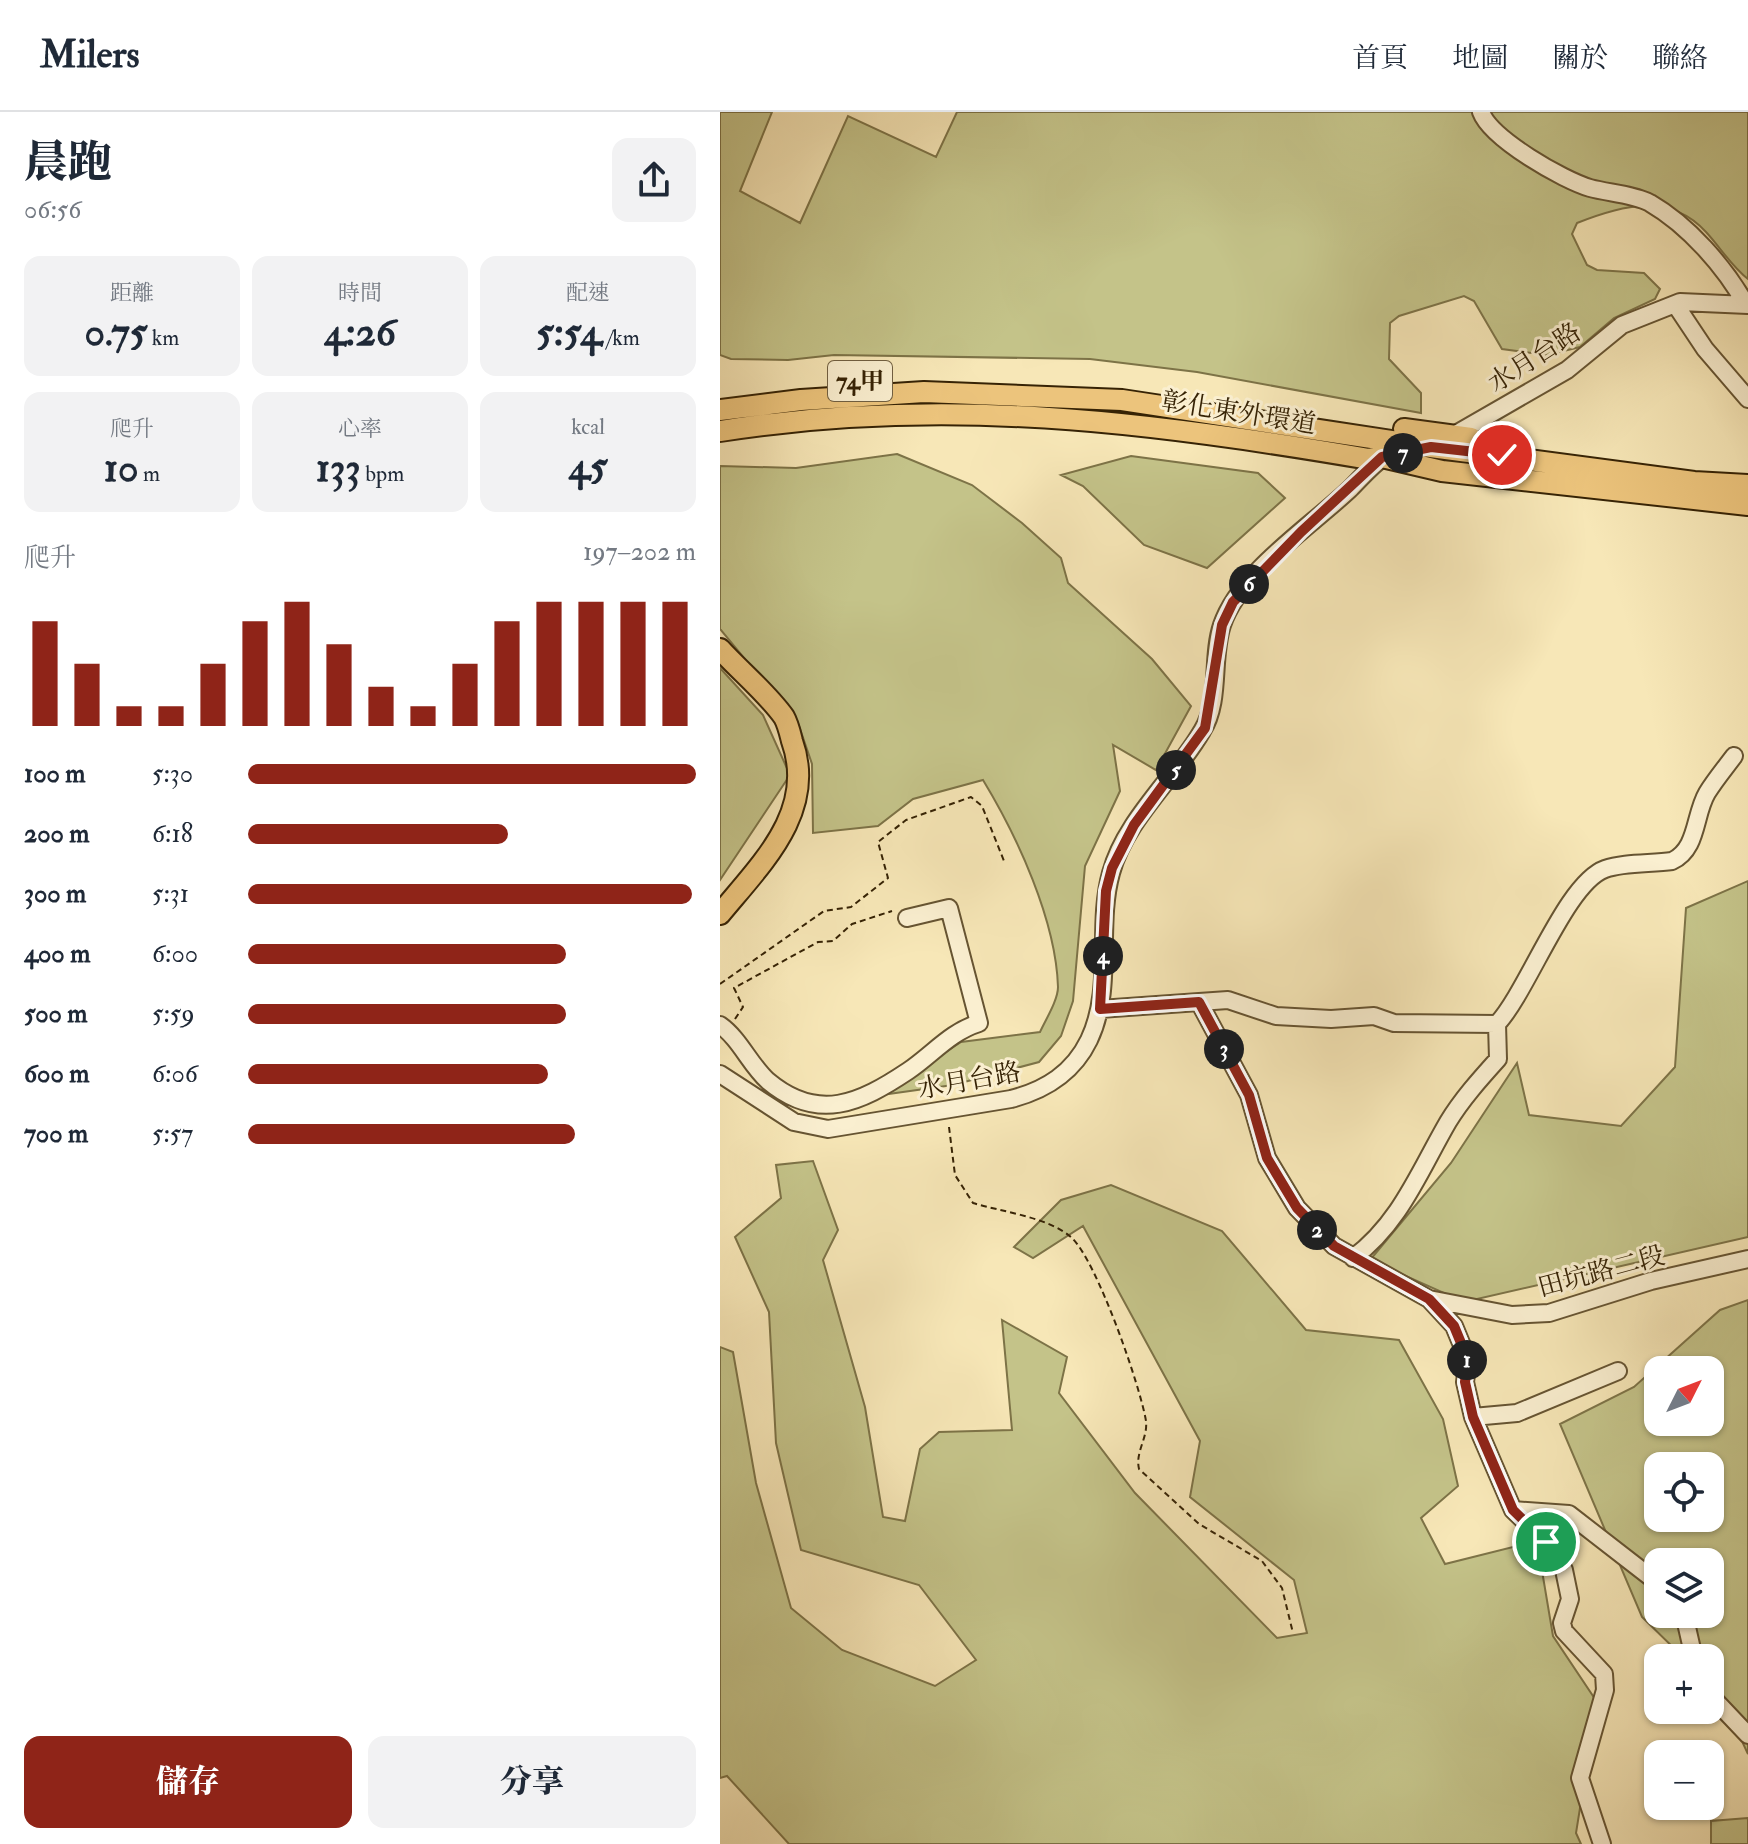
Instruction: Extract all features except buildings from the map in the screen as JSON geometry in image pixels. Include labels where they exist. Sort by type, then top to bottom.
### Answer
[{"type":"main road","name":"彰化東外環道","points":[[720,431],[734,413],[862,395],[986,387],[1122,411],[1287,434],[1431,447],[1693,491],[1748,505]]},
{"type":"main road","name":"74甲","points":[[1122,411],[1287,434],[1453,435],[1693,491],[1748,517]]},
{"type":"main road","name":"彰化東外環道","points":[[734,413],[989,420],[1122,411]]},
{"type":"main road","name":"74甲","points":[[720,444],[734,413]]},
{"type":"main road","name":"彰化東外環道","points":[[1287,434],[1377,462],[1442,471],[1693,491],[1748,485]]},
{"type":"main road","name":"74甲","points":[[1693,491],[1748,472]]},
{"type":"main road","points":[[720,649],[785,719],[797,756],[800,787],[795,808],[773,850],[720,914]]},
{"type":"street","points":[[1481,112],[1523,154],[1586,187],[1648,202],[1711,256],[1729,275],[1747,305]]},
{"type":"street","name":"水月台路","points":[[720,1074],[794,1122],[828,1129],[1038,1092],[1063,1076],[1089,1040],[1100,1009],[1106,891],[1112,868],[1134,825],[1205,728],[1222,625],[1233,602],[1291,541],[1377,462],[1431,447],[1453,435],[1567,370],[1622,325],[1675,304],[1713,301],[1747,305]]},
{"type":"street","points":[[1675,304],[1705,349],[1748,399]]},
{"type":"street","points":[[1353,1258],[1378,1240],[1399,1212],[1449,1120],[1498,1059],[1497,1024],[1513,1007],[1553,928],[1589,880],[1604,869],[1672,861],[1682,857],[1690,843],[1705,796],[1734,756]]},
{"type":"street","points":[[724,1028],[768,1081],[819,1108],[839,1107],[907,1072],[961,1028],[979,1023],[949,908],[907,918]]},
{"type":"street","points":[[1100,1009],[1228,1000],[1290,1017],[1331,1019],[1374,1016],[1394,1023],[1497,1024]]},
{"type":"street","name":"田坑路二段","points":[[1199,1002],[1249,1095],[1267,1158],[1297,1208],[1334,1246],[1429,1299],[1512,1315],[1549,1313],[1651,1281],[1748,1259]]},
{"type":"street","points":[[1429,1299],[1454,1326],[1468,1360],[1465,1382],[1473,1417],[1513,1510],[1546,1542],[1564,1570],[1570,1599],[1562,1623],[1564,1631],[1604,1674],[1605,1690],[1580,1778],[1602,1844]]},
{"type":"street","points":[[1473,1417],[1517,1413],[1618,1371]]},
{"type":"street","points":[[1513,1510],[1569,1514],[1644,1572]]},
{"type":"street","points":[[1724,1710],[1748,1735]]},
{"type":"path","points":[[720,984],[824,911],[851,907],[888,878],[878,842],[906,820],[971,797],[982,806],[1004,861]]},
{"type":"path","points":[[724,1028],[743,1007],[734,988],[818,942],[833,941],[852,924],[891,910],[907,918]]},
{"type":"path","points":[[949,1109],[955,1175],[973,1203],[1022,1215],[1070,1236],[1085,1254],[1135,1379],[1146,1423],[1137,1460],[1139,1469],[1199,1524],[1262,1561],[1282,1588],[1293,1633]]},
{"type":"shaded area","points":[[720,112],[772,112],[740,191],[800,223],[848,116],[936,157],[957,112],[1748,112],[1748,279],[1706,232],[1692,219],[1676,211],[1644,206],[1627,208],[1577,223],[1572,234],[1587,265],[1597,270],[1644,273],[1660,289],[1655,299],[1614,318],[1580,347],[1547,355],[1502,349],[1474,301],[1464,296],[1399,316],[1390,323],[1389,359],[1421,393],[1421,413],[1197,372],[1090,359],[834,355],[788,360],[731,359],[720,355]]},
{"type":"shaded area","points":[[897,454],[972,485],[1022,523],[1061,558],[1068,583],[1152,659],[1191,706],[1156,770],[1113,745],[1120,791],[1085,866],[1073,1001],[1061,1036],[1039,1062],[953,1085],[860,1098],[917,1071],[961,1042],[1040,1032],[1054,1004],[1058,987],[1050,934],[1032,879],[1009,827],[983,780],[913,799],[878,826],[813,833],[812,764],[798,723],[720,629],[720,466],[796,468]]},
{"type":"shaded area","points":[[1131,456],[1258,473],[1285,498],[1207,568],[1144,545],[1083,486],[1061,475]]},
{"type":"shaded area","points":[[720,668],[763,715],[790,775],[720,880]]},
{"type":"shaded area","points":[[1748,881],[1748,1237],[1464,1302],[1370,1260],[1451,1163],[1517,1063],[1529,1115],[1621,1126],[1675,1067],[1686,908]]},
{"type":"shaded area","points":[[813,1161],[838,1230],[823,1260],[865,1407],[883,1517],[905,1521],[920,1449],[939,1432],[1012,1430],[1002,1320],[1067,1357],[1059,1393],[1135,1493],[1277,1638],[1307,1633],[1294,1580],[1190,1497],[1200,1441],[1083,1226],[1033,1258],[1014,1247],[1061,1200],[1111,1185],[1222,1231],[1306,1330],[1399,1340],[1443,1419],[1458,1486],[1421,1518],[1445,1564],[1537,1541],[1553,1636],[1597,1702],[1576,1833],[1581,1844],[789,1844],[727,1776],[720,1778],[720,1347],[733,1352],[756,1483],[791,1608],[842,1650],[935,1686],[976,1660],[919,1585],[801,1550],[776,1443],[769,1312],[735,1237],[781,1198],[776,1165]]},
{"type":"shaded area","points":[[1748,1300],[1748,1754],[1724,1703],[1724,1644],[1670,1644],[1653,1628],[1724,1628],[1724,1548],[1644,1548],[1644,1619],[1560,1424],[1634,1387],[1644,1378],[1644,1436],[1724,1436],[1724,1356],[1669,1356],[1720,1310]]},
{"type":"shaded area","points":[[1748,1818],[1748,1844],[1711,1844],[1711,1821]]},
{"type":"route","points":[[1502,455],[1431,447],[1382,457],[1253,578],[1233,602],[1222,625],[1205,728],[1134,825],[1112,868],[1106,891],[1100,1009],[1199,1002],[1249,1095],[1267,1158],[1297,1208],[1334,1246],[1429,1299],[1454,1326],[1468,1360],[1465,1382],[1473,1417],[1513,1510],[1546,1542]]}]
